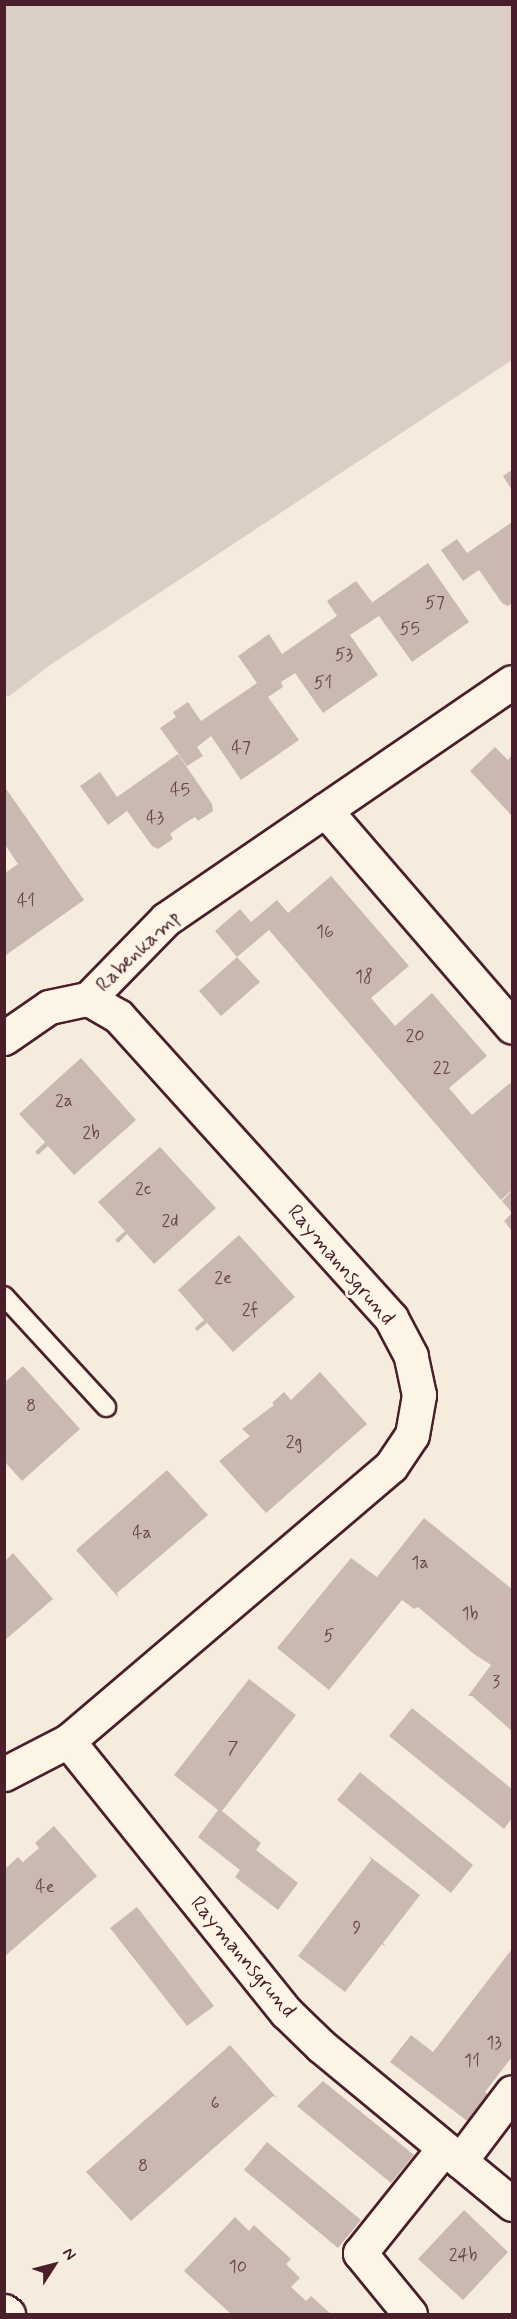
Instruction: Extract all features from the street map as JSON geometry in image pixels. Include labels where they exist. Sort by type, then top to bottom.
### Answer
[{"type":"street","name":"Rabenkamp","points":[[4,1038],[49,1007],[88,999],[166,919],[513,682]]},
{"type":"street","points":[[325,810],[513,1027]]},
{"type":"street","name":"Raymannsgrund","points":[[4,1774],[68,1741],[391,1466],[412,1435],[418,1395],[411,1356],[391,1318],[118,1016],[88,999]]},
{"type":"street","name":"Raymannsgrund","points":[[68,1741],[286,2012],[321,2046],[513,2204]]},
{"type":"street","points":[[410,2314],[360,2253],[513,2092]]},
{"type":"street","points":[[4,2311],[8,2314]]},
{"type":"lane","points":[[4,1296],[106,1407]]},
{"type":"shaded area","points":[[4,5],[512,5],[512,360],[50,665],[8,697],[4,692]]},
{"type":"building","points":[[512,470],[512,490],[503,476]]},
{"type":"building","points":[[512,522],[512,603],[508,606],[502,603],[479,570],[463,581],[441,550],[457,539],[467,553]]},
{"type":"building","points":[[428,563],[469,622],[412,662],[379,616],[350,635],[378,675],[323,713],[295,673],[281,682],[283,687],[268,697],[299,740],[241,780],[211,736],[197,747],[203,756],[187,766],[160,728],[176,717],[173,712],[188,702],[201,721],[257,683],[238,656],[269,634],[282,654],[337,616],[327,601],[356,581],[372,602],[370,604]]},
{"type":"building","points":[[495,747],[508,760],[512,755],[512,816],[470,771]]},
{"type":"building","points":[[178,754],[212,804],[213,811],[198,821],[195,817],[182,825],[170,834],[173,839],[158,849],[152,846],[127,811],[108,825],[80,786],[100,772],[117,797]]},
{"type":"building","points":[[4,786],[84,900],[6,955],[5,873],[18,864],[4,843]]},
{"type":"building","points":[[331,876],[409,966],[371,998],[395,1026],[432,993],[487,1056],[449,1088],[472,1115],[510,1083],[512,1085],[512,1190],[501,1200],[269,930],[237,957],[215,931],[240,909],[251,922],[277,900],[288,913]]},
{"type":"building","points":[[237,957],[260,982],[221,1016],[199,991]]},
{"type":"building","points":[[81,1058],[136,1120],[74,1175],[48,1146],[38,1155],[35,1152],[45,1142],[19,1114]]},
{"type":"building","points":[[160,1147],[216,1208],[154,1264],[127,1234],[118,1243],[115,1240],[125,1231],[98,1202]]},
{"type":"building","points":[[512,1191],[512,1213],[502,1201]]},
{"type":"building","points":[[512,1213],[512,1231],[504,1221]]},
{"type":"building","points":[[239,1235],[295,1297],[233,1352],[207,1323],[197,1331],[195,1328],[204,1320],[178,1290]]},
{"type":"building","points":[[23,1366],[80,1429],[22,1481],[4,1461],[4,1383]]},
{"type":"building","points":[[320,1372],[367,1424],[266,1513],[219,1461],[250,1436],[242,1429],[274,1405],[272,1403],[284,1392],[291,1400]]},
{"type":"building","points":[[167,1470],[208,1515],[117,1593],[119,1598],[76,1550]]},
{"type":"building","points":[[424,1518],[512,1589],[512,1731],[472,1696],[468,1696],[491,1665],[474,1654],[418,1607],[414,1609],[402,1600],[329,1690],[277,1648],[351,1558],[377,1577]]},
{"type":"building","points":[[13,1553],[53,1599],[4,1641],[4,1562]]},
{"type":"building","points":[[249,1679],[296,1715],[222,1811],[261,1843],[256,1850],[298,1883],[278,1910],[235,1877],[240,1870],[198,1837],[218,1810],[174,1775]]},
{"type":"building","points":[[412,1708],[512,1789],[512,1818],[504,1829],[389,1736]]},
{"type":"building","points":[[360,1772],[473,1865],[451,1893],[337,1800]]},
{"type":"building","points":[[54,1826],[97,1876],[4,1957],[4,1870],[18,1857],[23,1862],[39,1848],[35,1843]]},
{"type":"building","points":[[369,1856],[420,1895],[383,1943],[386,1947],[382,1944],[345,1992],[298,1956],[371,1860]]},
{"type":"building","points":[[137,1907],[214,2006],[187,2026],[110,1928]]},
{"type":"building","points":[[512,1949],[512,2057],[485,2092],[495,2100],[475,2127],[390,2062],[411,2035],[433,2052]]},
{"type":"building","points":[[230,2045],[277,2098],[273,2096],[131,2221],[86,2172]]},
{"type":"building","points":[[323,2081],[414,2155],[391,2183],[297,2106]]},
{"type":"building","points":[[267,2142],[361,2220],[338,2248],[244,2170]]},
{"type":"building","points":[[464,2210],[508,2252],[463,2300],[418,2259]]},
{"type":"building","points":[[235,2217],[249,2231],[254,2225],[291,2259],[286,2264],[300,2278],[291,2287],[306,2301],[311,2296],[331,2314],[231,2314],[184,2271]]}]
